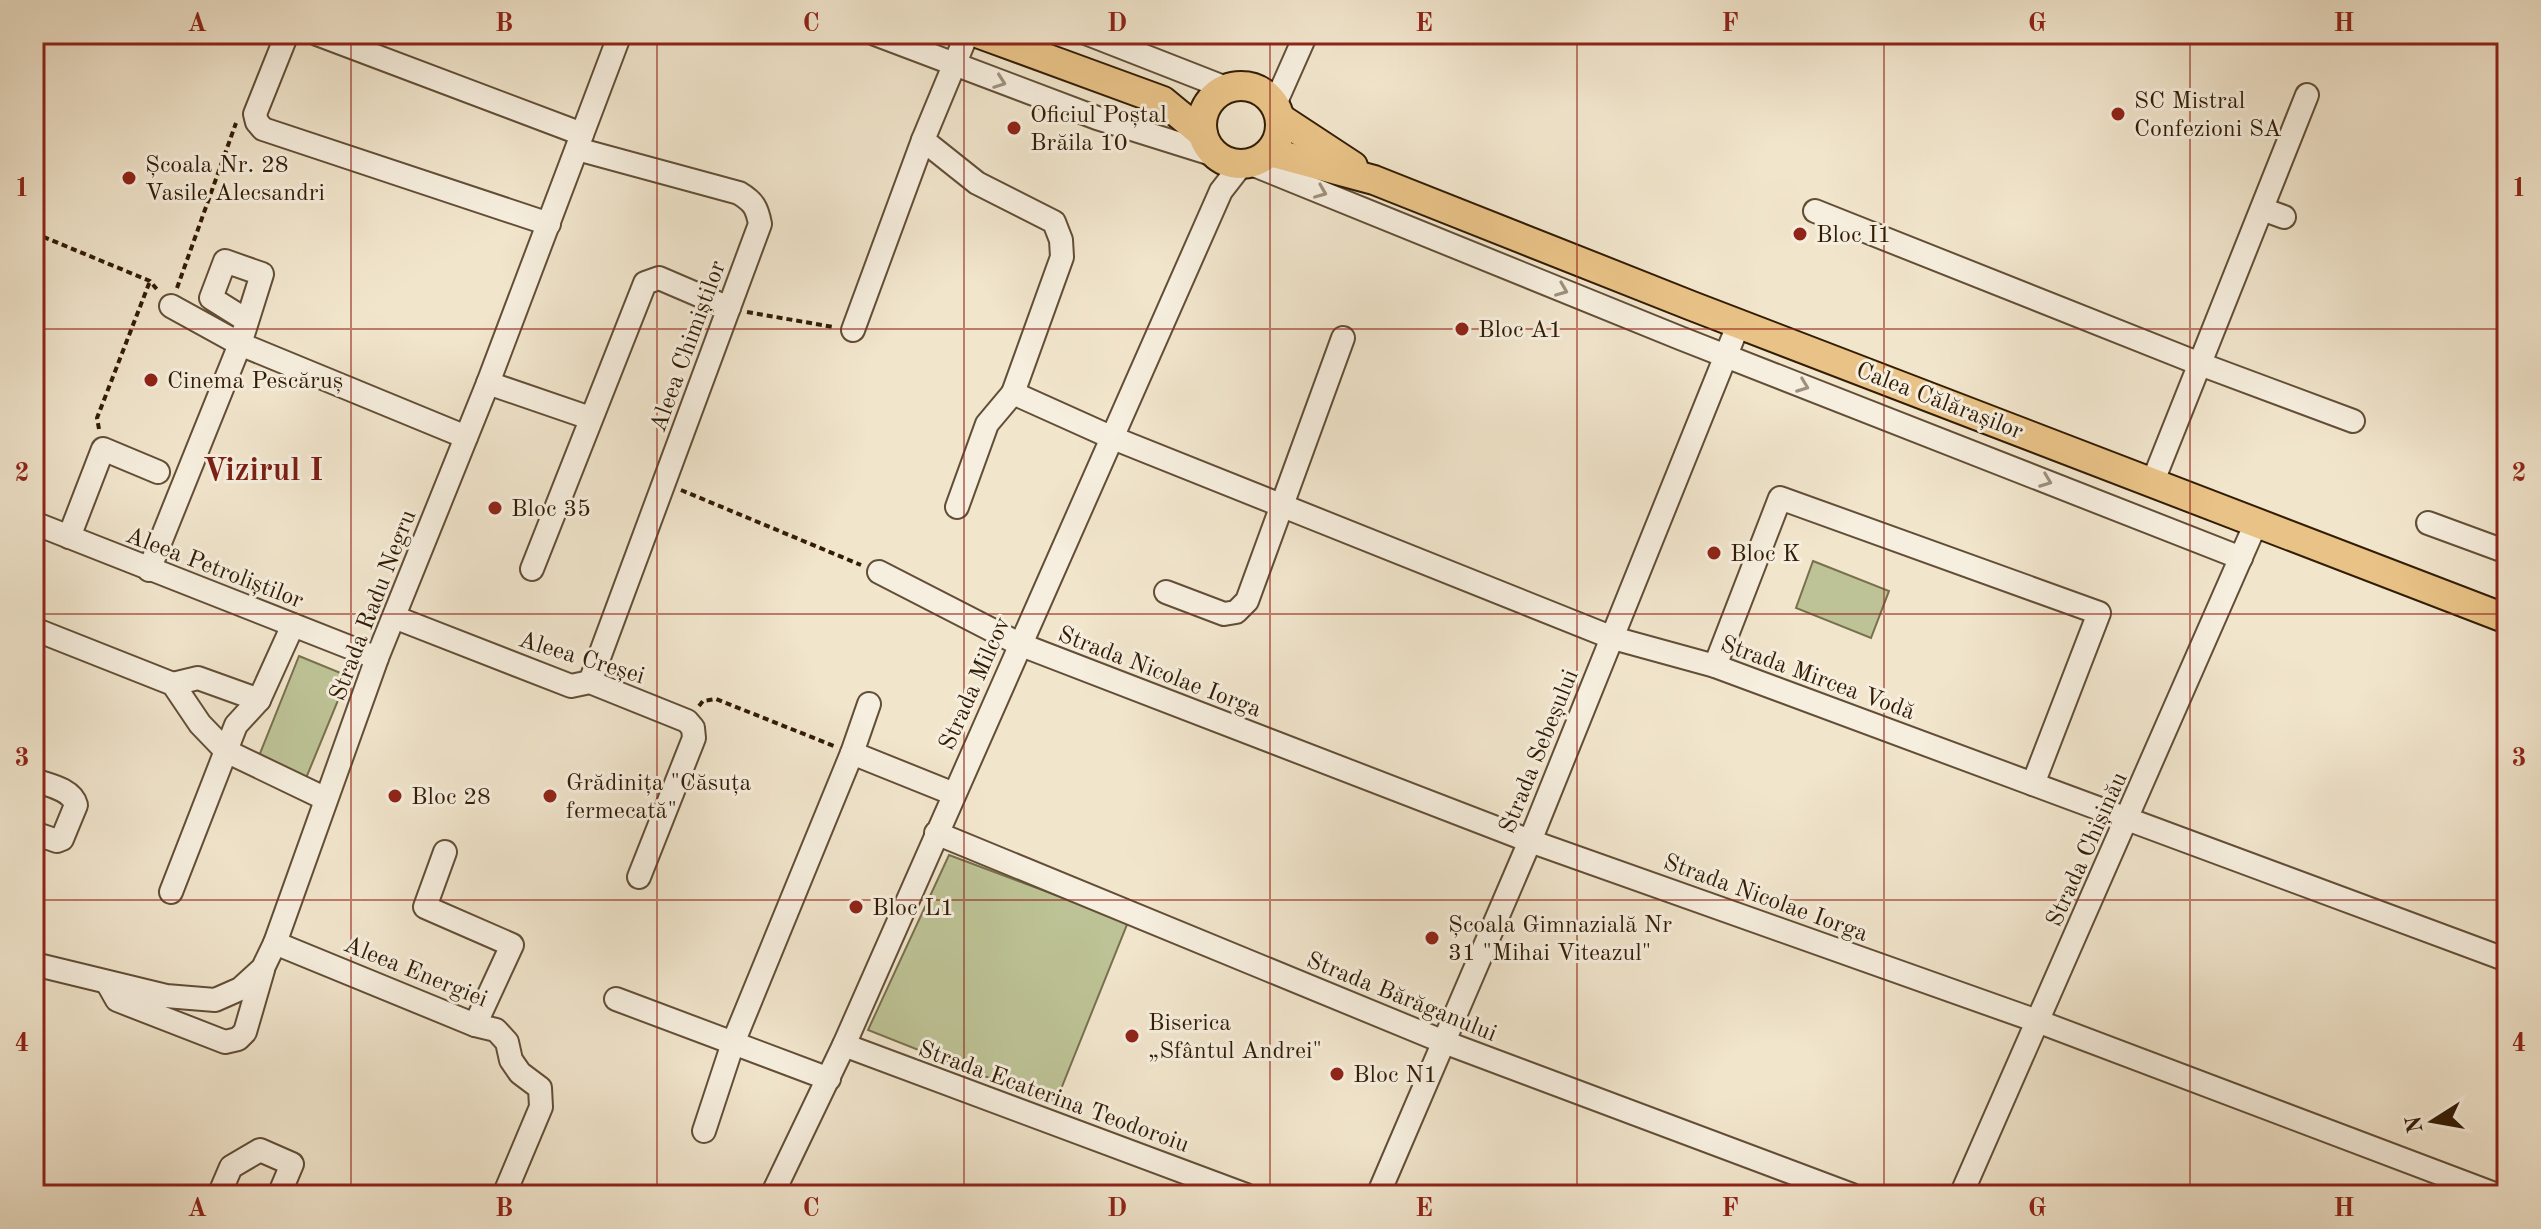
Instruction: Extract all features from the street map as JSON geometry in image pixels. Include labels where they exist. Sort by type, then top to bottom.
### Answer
[{"type":"main road","name":"Calea Călărașilor","points":[[980,34],[1163,101],[1233,154],[1374,180],[2256,523],[2505,613]]},
{"type":"main road","points":[[1248,86],[1259,89],[1278,111],[1277,142],[1233,154],[1204,112],[1222,91],[1248,86]]},
{"type":"main road","name":"Calea Călărașilor","points":[[1163,101],[1222,91]]},
{"type":"main road","name":"Calea Călărașilor","points":[[1278,111],[1374,180]]},
{"type":"street","points":[[287,34],[255,114],[263,129],[549,224]]},
{"type":"street","points":[[317,34],[579,141]]},
{"type":"street","name":"Strada Radu Negru","points":[[35,968],[166,996],[215,1000],[240,989],[263,968],[275,943],[377,658],[488,383],[620,34]]},
{"type":"street","points":[[875,34],[1097,118],[1233,154],[1726,356],[2241,558]]},
{"type":"street","points":[[853,330],[923,140],[967,34]]},
{"type":"street","points":[[1088,34],[1222,91]]},
{"type":"street","points":[[1278,111],[1306,34]]},
{"type":"street","points":[[2153,481],[2307,95]]},
{"type":"street","points":[[923,140],[977,183],[1054,222],[1061,240],[1062,257],[1013,393],[987,424],[957,507]]},
{"type":"street","name":"Aleea Chimiștilor","points":[[579,141],[739,193],[752,200],[758,209],[760,224],[590,682]]},
{"type":"street","name":"Strada Milcov","points":[[772,1195],[829,1079],[1019,644],[1113,438],[1221,191],[1233,154]]},
{"type":"street","points":[[2262,209],[2284,217]]},
{"type":"street","points":[[1815,211],[2200,364],[2353,421]]},
{"type":"street","points":[[532,569],[645,283],[659,278],[729,308]]},
{"type":"street","points":[[171,306],[240,344],[466,437]]},
{"type":"street","points":[[149,570],[240,344],[246,320]]},
{"type":"street","name":"Strada Sebeșului","points":[[1378,1195],[1530,841],[1739,323]]},
{"type":"street","points":[[1166,592],[1224,614],[1236,612],[1247,601],[1343,338]]},
{"type":"street","points":[[488,383],[590,418]]},
{"type":"street","name":"Strada Mircea Vodă","points":[[1013,393],[1113,438],[1613,638],[1715,666],[2507,960]]},
{"type":"street","points":[[69,537],[103,449],[158,472]]},
{"type":"street","points":[[1715,666],[1780,498],[2099,613],[2033,784]]},
{"type":"street","name":"Aleea Petroliștilor","points":[[34,523],[377,658]]},
{"type":"street","name":"Strada Chișinău","points":[[1961,1195],[2256,523]]},
{"type":"street","points":[[2428,523],[2507,552]]},
{"type":"street","name":"Strada Nicolae Iorga","points":[[879,572],[1019,644],[1530,841],[2037,1021],[2497,1195]]},
{"type":"street","name":"Aleea Creșei","points":[[394,617],[571,686],[590,682],[687,721]]},
{"type":"street","points":[[171,892],[236,725],[259,700],[293,625]]},
{"type":"street","points":[[34,629],[173,684],[200,724],[226,751],[326,799]]},
{"type":"street","points":[[173,684],[198,678],[259,700]]},
{"type":"street","points":[[704,1131],[733,1043],[852,753],[869,704]]},
{"type":"street","points":[[639,877],[694,738],[693,728],[687,721]]},
{"type":"street","points":[[852,753],[954,794]]},
{"type":"street","points":[[34,780],[70,794],[76,805],[62,839],[57,841],[34,833]]},
{"type":"street","name":"Strada Bărăganului","points":[[936,833],[1444,1042],[1852,1195]]},
{"type":"street","points":[[445,852],[425,907],[512,945],[475,1025]]},
{"type":"street","name":"Aleea Energiei","points":[[275,943],[475,1025],[496,1030],[507,1042],[511,1060],[520,1073],[540,1088],[542,1096],[541,1107],[504,1195]]},
{"type":"street","points":[[108,984],[117,1000],[225,1042],[238,1039],[245,1032],[263,968]]},
{"type":"street","points":[[616,999],[829,1079]]},
{"type":"street","name":"Strada Ecaterina Teodoroiu","points":[[844,1045],[1246,1195]]},
{"type":"street","points":[[219,1195],[231,1167],[260,1150],[292,1164],[279,1195]]},
{"type":"path","points":[[171,306],[241,109]]},
{"type":"path","points":[[34,233],[150,281],[171,306]]},
{"type":"path","points":[[103,449],[97,418],[150,281]]},
{"type":"path","points":[[729,308],[853,330]]},
{"type":"path","points":[[664,483],[879,572]]},
{"type":"path","points":[[687,721],[703,701],[716,699],[852,753]]},
{"type":"green space","points":[[1813,561],[1889,591],[1871,638],[1796,608]]},
{"type":"green space","points":[[299,656],[348,676],[304,783],[255,766]]},
{"type":"green space","points":[[949,855],[1128,922],[1055,1104],[868,1030]]},
{"type":"place","name":"SC Mistral Confezioni SA","points":[[2118,114]]},
{"type":"place","name":"Oficiul Poștal Brăila 10","points":[[1014,128]]},
{"type":"place","name":"Școala Nr. 28 Vasile Alecsandri","points":[[129,178]]},
{"type":"place","name":"Bloc I1","points":[[1800,234]]},
{"type":"place","name":"Bloc A1","points":[[1462,329]]},
{"type":"place","name":"Cinema Pescăruș","points":[[151,380]]},
{"type":"place","name":"Bloc 35","points":[[495,508]]},
{"type":"place","name":"Bloc K","points":[[1714,553]]},
{"type":"place","name":"Bloc 28","points":[[395,796]]},
{"type":"place","name":"Grădinița \"Căsuța fermecată\"","points":[[550,796]]},
{"type":"place","name":"Bloc L1","points":[[856,907]]},
{"type":"place","name":"Școala Gimnazială Nr 31 \"Mihai Viteazul\"","points":[[1432,938]]},
{"type":"place","name":"Biserica „Sfântul Andrei\"","points":[[1132,1036]]},
{"type":"place","name":"Bloc N1","points":[[1337,1074]]},
{"type":"district","name":"Vizirul I","points":[[263,469]]}]
